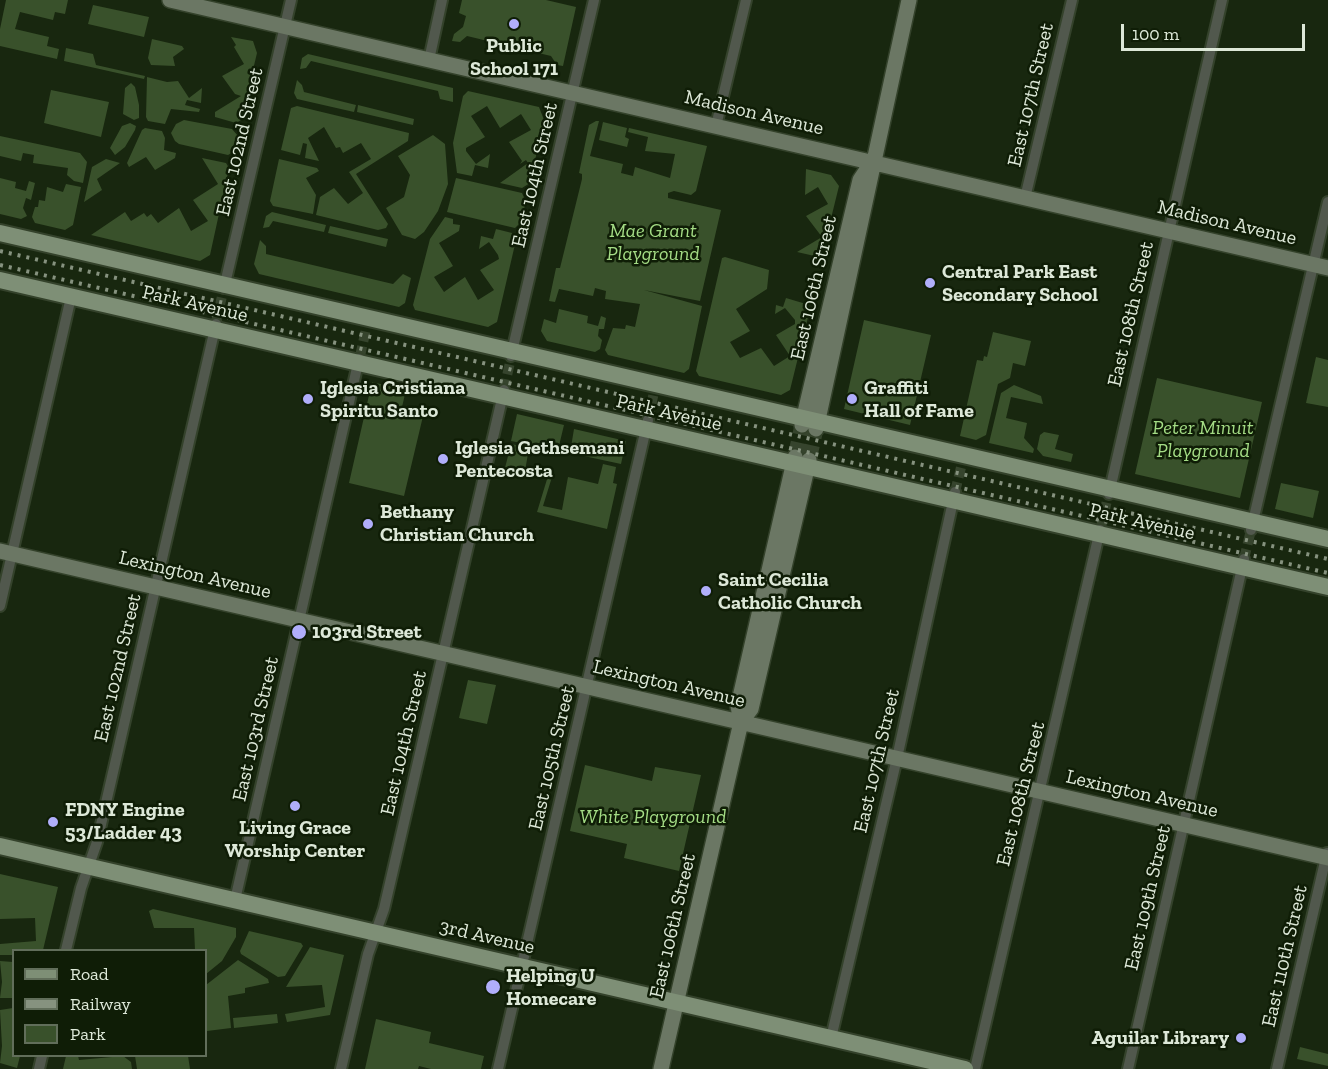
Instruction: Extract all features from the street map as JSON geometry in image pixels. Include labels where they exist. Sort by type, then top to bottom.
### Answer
[{"type":"main road","name":"Madison Avenue","points":[[170,0],[1321,266]]},
{"type":"main road","name":"East 106th Street","points":[[810,423],[872,183],[872,162],[909,0]]},
{"type":"main road","name":"Park Avenue","points":[[0,233],[224,288],[1252,526],[1328,539]]},
{"type":"main road","name":"Park Avenue","points":[[0,280],[71,297],[216,326],[647,425],[1243,563],[1328,587]]},
{"type":"main road","name":"East 106th Street","points":[[661,1069],[741,722],[738,706],[801,462]]},
{"type":"main road","name":"Lexington Avenue","points":[[6,553],[1327,856]]},
{"type":"main road","name":"3rd Avenue","points":[[0,846],[965,1069]]},
{"type":"street","name":"East 102nd Street","points":[[224,288],[291,0]]},
{"type":"street","points":[[429,60],[442,0]]},
{"type":"street","name":"East 104th Street","points":[[511,354],[594,0]]},
{"type":"street","points":[[716,126],[746,0]]},
{"type":"street","name":"East 107th Street","points":[[1025,198],[1072,0]]},
{"type":"street","name":"East 108th Street","points":[[1109,492],[1222,0]]},
{"type":"street","points":[[1252,526],[1321,266],[1328,202]]},
{"type":"street","points":[[0,606],[6,553],[71,297]]},
{"type":"street","name":"East 102nd Street","points":[[67,949],[97,842],[216,326]]},
{"type":"street","name":"East 103rd Street","points":[[235,900],[359,359]]},
{"type":"street","name":"East 104th Street","points":[[341,1069],[375,932],[384,909],[503,392]]},
{"type":"street","name":"East 105th Street","points":[[498,1069],[647,425]]},
{"type":"street","name":"East 107th Street","points":[[831,1038],[897,759],[954,496]]},
{"type":"street","name":"East 108th Street","points":[[975,1069],[1100,530]]},
{"type":"street","name":"East 109th Street","points":[[1128,1069],[1243,563]]},
{"type":"street","name":"East 110th Street","points":[[1277,1069],[1327,856]]},
{"type":"green space","points":[[6,0],[68,0],[65,14],[55,12],[53,20],[20,12],[15,29],[49,37],[47,46],[59,49],[57,59],[0,46],[0,29]]},
{"type":"green space","name":"Public School 171","points":[[462,0],[546,0],[576,7],[563,66],[557,65],[551,56],[467,36],[460,42],[452,41],[454,34],[463,27],[466,16],[459,13]]},
{"type":"green space","points":[[93,5],[149,17],[144,37],[88,24]]},
{"type":"green space","points":[[231,37],[253,41],[257,53],[241,120],[236,123],[215,117],[215,112],[241,96],[235,94],[222,76],[244,64]]},
{"type":"green space","points":[[152,39],[182,46],[184,49],[173,57],[175,66],[151,65],[148,58]]},
{"type":"green space","points":[[66,48],[93,54],[96,65],[145,76],[144,79],[64,61]]},
{"type":"green space","points":[[308,54],[453,88],[453,102],[440,99],[438,91],[311,61],[306,68],[300,69],[302,58]]},
{"type":"green space","points":[[147,77],[167,82],[178,81],[189,98],[202,88],[201,103],[187,100],[185,105],[200,109],[199,112],[171,109],[165,124],[148,121],[146,117]]},
{"type":"green space","points":[[297,80],[304,92],[356,105],[354,112],[297,99],[294,93]]},
{"type":"green space","points":[[131,83],[135,87],[139,105],[139,118],[134,120],[123,114],[125,88]]},
{"type":"green space","points":[[51,90],[109,102],[101,137],[44,123]]},
{"type":"green space","points":[[468,91],[539,107],[544,120],[530,183],[522,188],[500,183],[528,163],[526,160],[520,164],[522,161],[509,142],[531,130],[521,114],[500,128],[487,106],[471,116],[485,137],[466,148],[466,151],[476,164],[490,154],[488,168],[475,165],[472,176],[457,173],[453,143],[463,96]]},
{"type":"green space","points":[[358,105],[414,119],[413,125],[357,112]]},
{"type":"green space","points":[[297,106],[409,133],[408,141],[356,174],[388,224],[386,228],[378,230],[316,215],[320,197],[334,188],[348,204],[363,193],[349,172],[371,159],[361,143],[343,153],[340,147],[336,148],[324,127],[308,138],[319,161],[305,158],[307,144],[303,143],[300,155],[281,150],[291,108]]},
{"type":"green space","points":[[184,120],[232,129],[238,136],[235,151],[228,155],[179,144],[171,133],[176,124]]},
{"type":"green space","name":"Mae Grant Playground","points":[[599,121],[590,156],[623,164],[621,173],[633,176],[635,167],[670,178],[675,154],[645,151],[648,137],[628,132],[629,128],[707,146],[696,191],[691,195],[674,191],[668,193],[668,198],[721,210],[700,301],[644,290],[702,306],[689,369],[684,373],[608,355],[605,350],[613,328],[625,329],[626,325],[635,327],[640,304],[605,299],[606,291],[595,288],[593,296],[559,289],[555,302],[549,301],[556,268],[560,268],[582,179],[582,174],[579,173],[589,125]]},
{"type":"green space","points":[[603,122],[627,128],[625,137],[629,139],[627,147],[599,140]]},
{"type":"green space","points":[[130,123],[136,126],[135,130],[125,147],[115,155],[110,148],[122,126]]},
{"type":"green space","points":[[145,128],[162,131],[165,138],[164,150],[176,153],[175,158],[155,170],[146,157],[129,167],[127,163]]},
{"type":"green space","points":[[433,135],[445,144],[448,184],[438,211],[424,232],[415,239],[402,235],[386,208],[404,197],[410,175],[398,156]]},
{"type":"green space","points":[[0,136],[80,153],[87,162],[83,183],[74,181],[67,175],[68,168],[33,163],[34,155],[23,153],[21,161],[0,156]]},
{"type":"green space","points":[[202,158],[226,163],[229,168],[210,255],[200,261],[91,235],[125,212],[131,221],[144,213],[147,217],[151,214],[158,223],[179,208],[191,231],[208,221],[193,200],[218,184]]},
{"type":"green space","points":[[106,159],[120,163],[97,179],[102,190],[84,202],[92,167]]},
{"type":"green space","points":[[279,159],[317,168],[319,171],[306,178],[316,195],[313,214],[273,206],[270,201]]},
{"type":"green space","points":[[806,169],[831,175],[839,186],[822,255],[819,257],[797,252],[822,237],[806,216],[828,204],[818,187],[805,195]]},
{"type":"green space","points":[[0,178],[16,182],[15,188],[26,191],[29,181],[35,183],[31,200],[26,198],[23,208],[27,216],[21,219],[0,214]]},
{"type":"green space","points":[[456,178],[522,193],[526,202],[520,223],[515,228],[447,212]]},
{"type":"green space","points":[[66,184],[81,187],[73,225],[65,230],[35,223],[32,217],[35,207],[38,207],[39,200],[45,201],[47,187],[63,192]]},
{"type":"green space","points":[[272,212],[326,225],[324,232],[273,221],[269,227],[263,228],[266,216]]},
{"type":"green space","points":[[445,217],[453,219],[453,224],[460,225],[459,231],[439,243],[453,266],[434,277],[444,292],[465,277],[478,300],[494,290],[480,270],[499,259],[489,242],[479,249],[481,236],[493,239],[496,229],[512,233],[516,240],[497,322],[488,327],[415,310],[413,305],[430,239]]},
{"type":"green space","points":[[330,226],[388,239],[386,247],[328,233]]},
{"type":"green space","points":[[260,240],[266,246],[266,254],[393,284],[403,274],[411,278],[405,303],[399,307],[259,274],[254,264]]},
{"type":"green space","points":[[722,258],[769,270],[767,289],[736,309],[750,331],[730,342],[740,358],[761,348],[774,366],[790,356],[776,335],[795,324],[795,320],[785,308],[775,314],[776,305],[783,307],[786,298],[806,304],[810,309],[790,390],[781,395],[699,376],[696,371]]},
{"type":"green space","points":[[559,309],[588,316],[587,323],[598,326],[601,316],[606,318],[604,329],[599,329],[598,336],[602,340],[600,349],[595,352],[547,341],[541,331],[544,319],[556,323]]},
{"type":"green space","points":[[864,320],[931,335],[910,425],[844,409]]},
{"type":"green space","points":[[993,332],[1031,341],[1025,366],[1013,363],[1010,378],[998,384],[986,435],[976,440],[960,436],[977,360],[983,361],[984,356],[987,357]]},
{"type":"green space","points":[[1316,357],[1328,360],[1328,407],[1306,403]]},
{"type":"green space","name":"Peter Minuit Playground","points":[[1157,378],[1262,402],[1240,498],[1135,474]]},
{"type":"green space","points":[[372,382],[406,390],[402,407],[424,412],[404,496],[349,483]]},
{"type":"green space","points":[[1014,385],[1041,396],[1043,404],[1011,397],[1006,418],[1027,423],[1024,438],[1034,449],[1033,453],[989,443],[1001,393]]},
{"type":"green space","points":[[517,414],[564,425],[558,450],[511,441]]},
{"type":"green space","points":[[574,429],[626,441],[621,464],[570,453]]},
{"type":"green space","points":[[1044,432],[1059,435],[1055,449],[1073,454],[1071,462],[1043,456],[1037,449],[1040,435]]},
{"type":"green space","points":[[511,444],[529,448],[525,471],[528,468],[545,472],[544,475],[505,468]]},
{"type":"green space","points":[[603,464],[616,467],[613,483],[617,484],[607,529],[537,512],[548,476],[552,477],[543,506],[562,510],[568,477],[598,484]]},
{"type":"green space","points":[[1281,483],[1319,491],[1313,518],[1275,509]]},
{"type":"green space","points":[[468,680],[496,685],[487,724],[459,718]]},
{"type":"green space","name":"White Playground","points":[[585,765],[652,781],[655,767],[701,775],[679,871],[624,858],[627,844],[570,831]]},
{"type":"green space","points":[[0,874],[58,887],[43,949],[12,949],[12,955],[0,955],[0,944],[36,941],[35,918],[0,919]]},
{"type":"green space","points":[[153,909],[236,928],[236,937],[222,961],[207,973],[207,949],[195,949],[194,928],[154,928],[149,911]]},
{"type":"green space","points":[[249,931],[301,943],[303,946],[285,976],[278,977],[241,954],[240,951]]},
{"type":"green space","points":[[310,947],[344,955],[330,1015],[287,1022],[285,1014],[325,1007],[322,985],[286,987]]},
{"type":"green space","points":[[238,960],[268,979],[269,983],[245,988],[245,993],[228,996],[231,1028],[207,1031],[207,984]]},
{"type":"green space","points":[[0,961],[12,962],[12,998],[0,998],[2,982]]},
{"type":"green space","points":[[12,1008],[12,1057],[20,1057],[17,1068],[0,1063],[2,1046],[0,1010]]},
{"type":"green space","points":[[277,1014],[278,1023],[234,1028],[233,1018]]},
{"type":"green space","points":[[376,1019],[431,1032],[429,1043],[484,1056],[481,1069],[431,1069],[419,1066],[418,1069],[365,1069]]},
{"type":"green space","points":[[1300,1047],[1328,1054],[1328,1066],[1297,1059]]},
{"type":"green space","points":[[66,1057],[78,1057],[79,1060],[124,1057],[131,1062],[132,1069],[63,1069]]},
{"type":"green space","points":[[135,1057],[188,1057],[190,1069],[137,1069]]},
{"type":"tunnel","points":[[216,322],[223,292]]},
{"type":"tunnel","points":[[360,356],[367,325]]},
{"type":"tunnel","points":[[504,389],[511,358]]},
{"type":"tunnel","points":[[648,420],[654,392]]},
{"type":"tunnel","points":[[795,457],[802,425]]},
{"type":"tunnel","points":[[809,460],[816,429]]},
{"type":"tunnel","points":[[955,492],[964,455]]},
{"type":"tunnel","points":[[1101,527],[1108,496]]},
{"type":"tunnel","points":[[1244,559],[1251,530]]},
{"type":"railway","points":[[0,251],[1328,559]]},
{"type":"railway","points":[[0,265],[1328,573]]},
{"type":"place","name":"Public School 171","points":[[514,24]]},
{"type":"place","name":"Central Park East Secondary School","points":[[930,283]]},
{"type":"place","name":"Iglesia Cristiana Spiritu Santo","points":[[308,399]]},
{"type":"place","name":"Graffiti Hall of Fame","points":[[852,399]]},
{"type":"place","name":"Iglesia Gethsemani Pentecosta","points":[[443,459]]},
{"type":"place","name":"Bethany Christian Church","points":[[368,524]]},
{"type":"place","name":"Saint Cecilia Catholic Church","points":[[706,591]]},
{"type":"place","name":"103rd Street","points":[[299,632]]},
{"type":"place","name":"Living Grace Worship Center","points":[[295,806]]},
{"type":"place","name":"FDNY Engine 53/Ladder 43","points":[[53,822]]},
{"type":"place","name":"Helping U Homecare","points":[[493,987]]},
{"type":"place","name":"Aguilar Library","points":[[1241,1038]]}]
